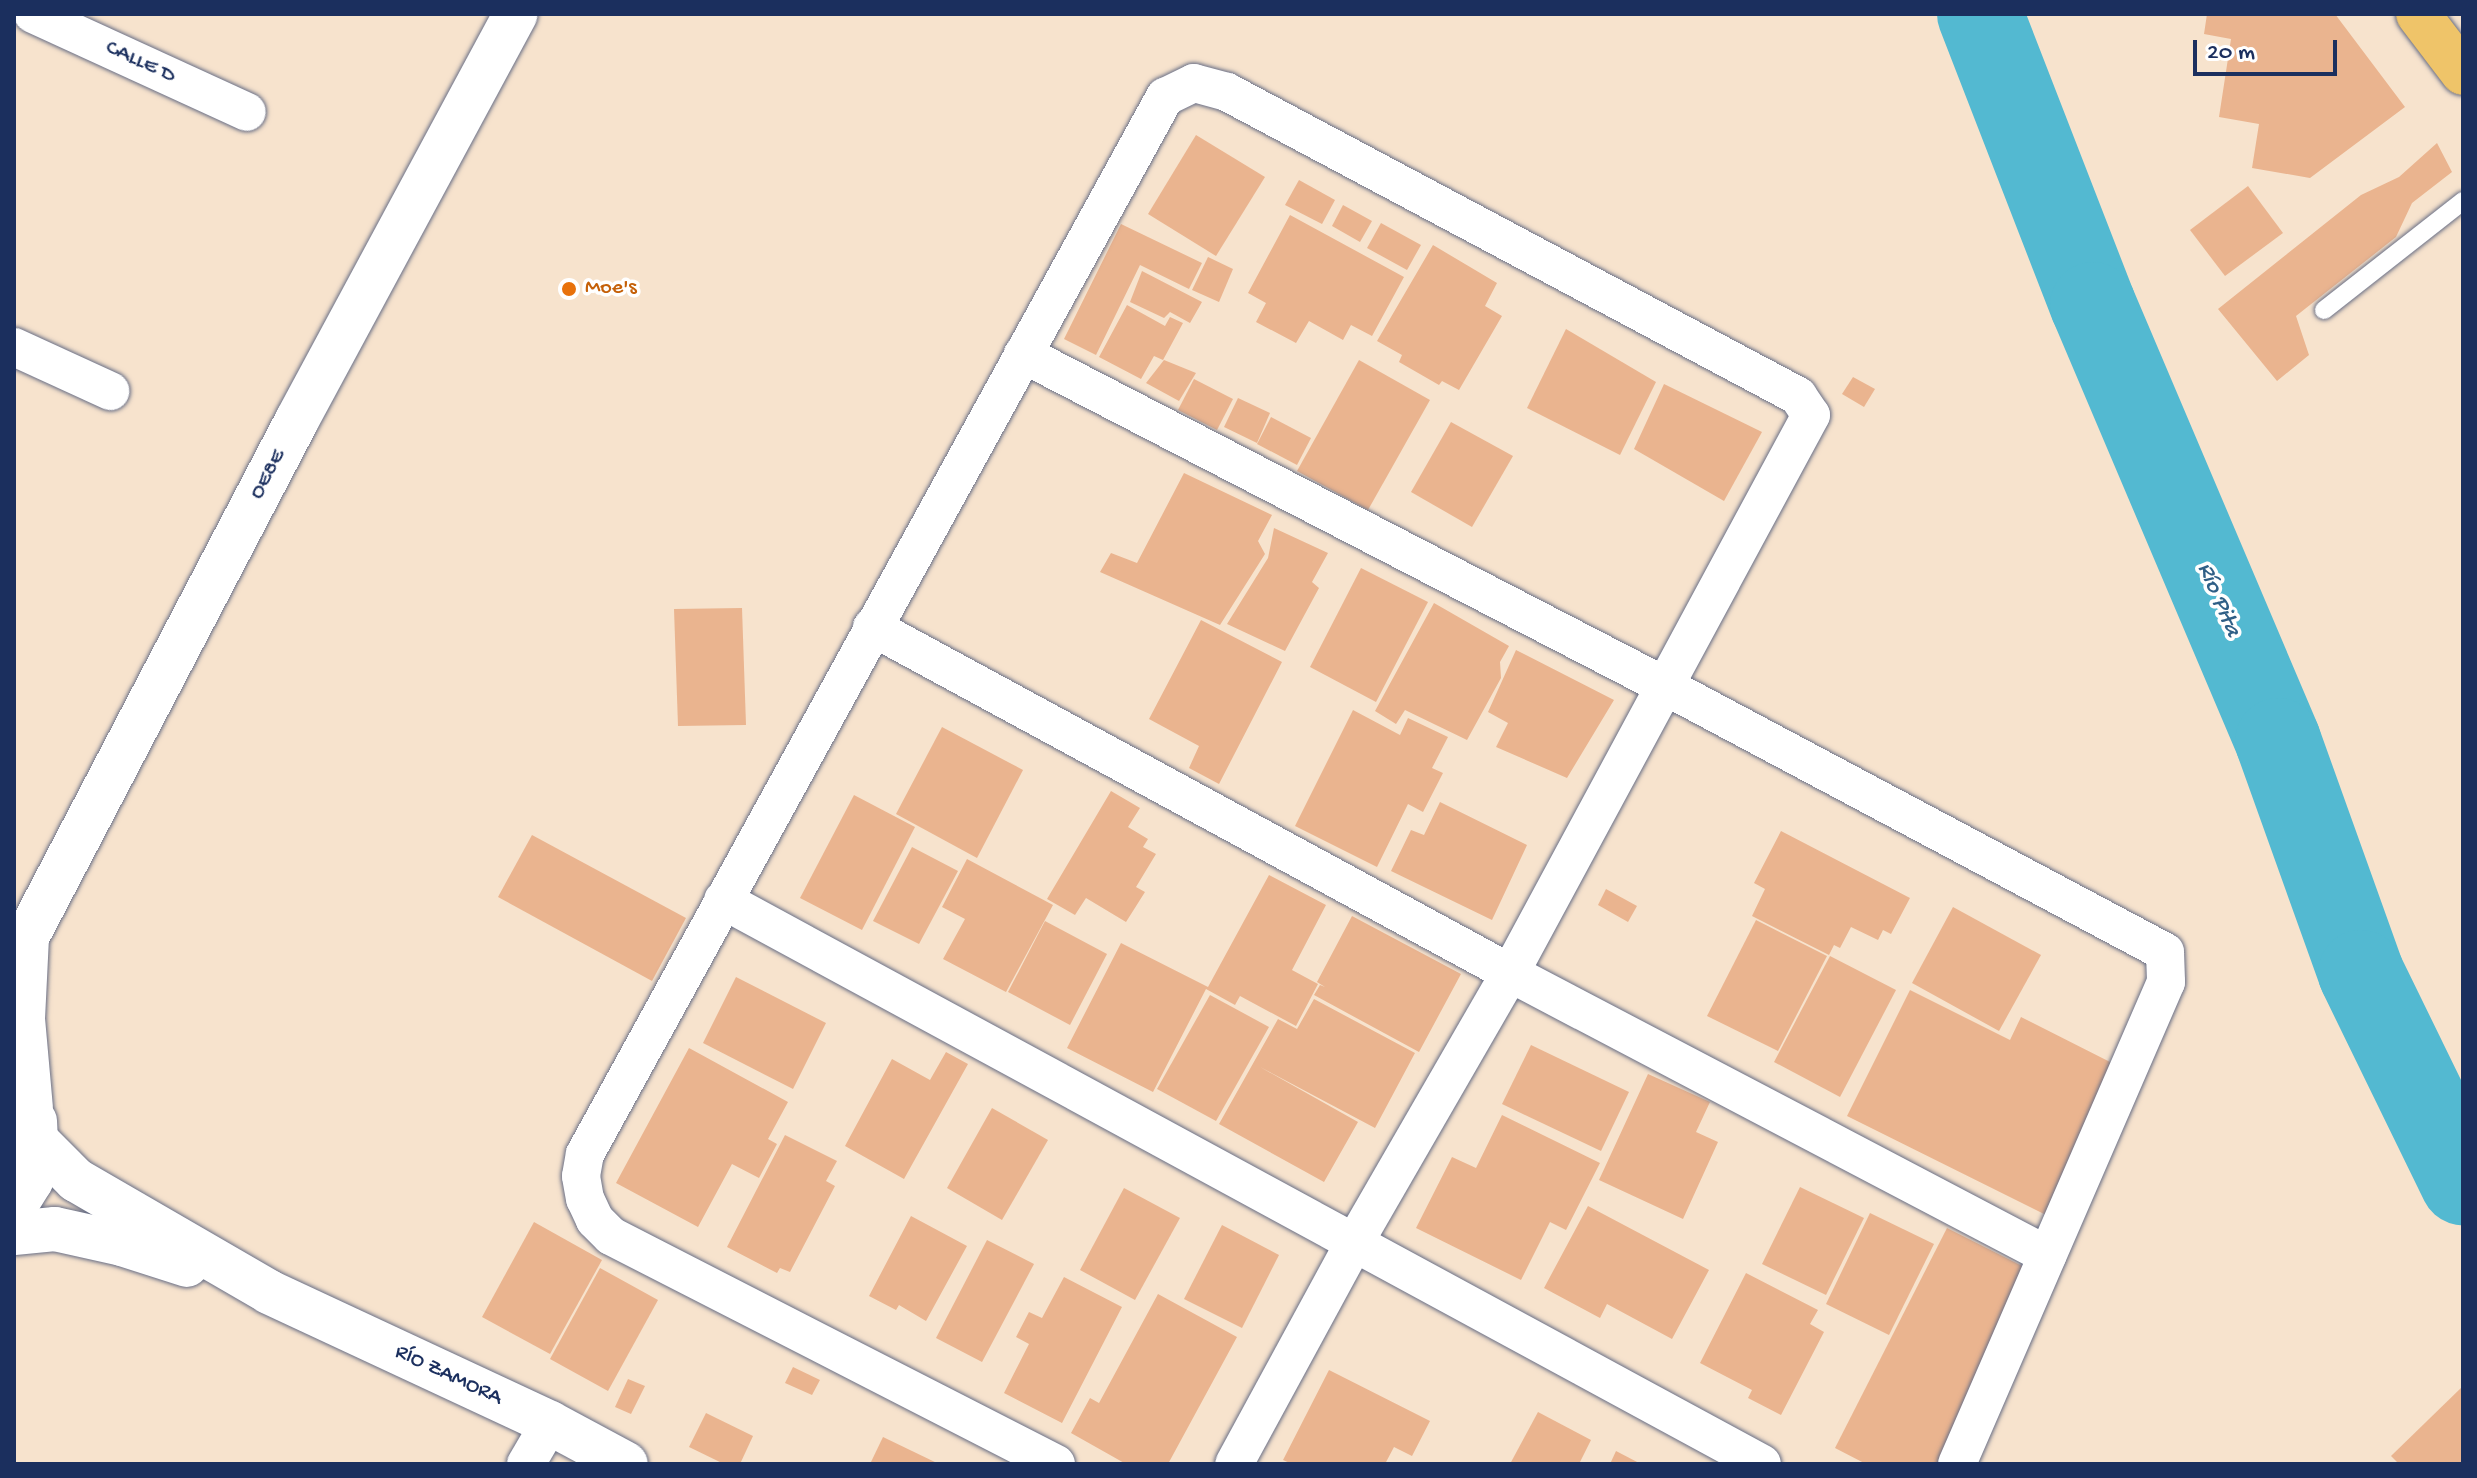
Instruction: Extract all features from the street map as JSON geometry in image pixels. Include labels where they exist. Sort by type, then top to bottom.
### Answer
[{"type":"highway","points":[[2418,14],[2463,73]]},
{"type":"street","name":"CALLE D","points":[[33,14],[247,112]]},
{"type":"street","name":"OE8E","points":[[14,1208],[31,1181],[20,945],[516,14]]},
{"type":"street","points":[[1056,1464],[611,1236],[595,1220],[585,1199],[581,1176],[585,1154],[1165,97],[1194,83],[1227,92],[1798,396],[1811,415],[1510,973],[1353,1245],[1234,1464]]},
{"type":"street","points":[[14,347],[110,391]]},
{"type":"street","points":[[1023,354],[1665,686],[2165,952],[2166,982],[1957,1464]]},
{"type":"street","points":[[872,627],[1510,973],[2047,1255]]},
{"type":"street","points":[[723,900],[1353,1245],[1762,1464]]},
{"type":"street","name":"RÍO ZAMORA","points":[[28,1110],[76,1180],[269,1292],[550,1423],[626,1464]]},
{"type":"street","name":"RÍO ZAMORA","points":[[14,1233],[55,1229],[122,1244],[269,1292]]},
{"type":"street","points":[[526,1464],[550,1423]]},
{"type":"lane","points":[[2324,310],[2463,201]]},
{"type":"building","points":[[2207,14],[2335,14],[2405,107],[2310,178],[2252,168],[2259,124],[2219,117],[2231,39],[2204,34]]},
{"type":"building","points":[[1196,135],[1265,177],[1216,256],[1148,214]]},
{"type":"building","points":[[2437,143],[2452,172],[2412,203],[2396,237],[2296,316],[2309,355],[2277,381],[2218,309],[2361,195],[2399,177]]},
{"type":"building","points":[[1299,180],[1335,200],[1322,224],[1285,205]]},
{"type":"building","points":[[2248,186],[2283,233],[2225,276],[2190,230]]},
{"type":"building","points":[[1343,205],[1372,221],[1360,242],[1332,226]]},
{"type":"building","points":[[1290,215],[1404,277],[1372,336],[1351,325],[1343,340],[1309,321],[1296,343],[1256,322],[1266,303],[1248,293]]},
{"type":"building","points":[[1381,223],[1421,245],[1407,270],[1367,248]]},
{"type":"building","points":[[1121,224],[1202,263],[1189,289],[1140,265],[1096,355],[1064,339]]},
{"type":"building","points":[[1433,245],[1497,283],[1485,306],[1502,316],[1459,390],[1442,381],[1439,385],[1399,362],[1402,355],[1377,341]]},
{"type":"building","points":[[1208,257],[1233,269],[1219,302],[1192,290]]},
{"type":"building","points":[[1142,271],[1202,302],[1190,323],[1170,312],[1164,318],[1130,302]]},
{"type":"building","points":[[1127,305],[1165,326],[1170,317],[1183,323],[1163,360],[1154,356],[1141,379],[1099,357]]},
{"type":"building","points":[[1566,329],[1656,382],[1620,455],[1527,408]]},
{"type":"building","points":[[1164,360],[1196,373],[1179,401],[1146,383]]},
{"type":"building","points":[[1359,360],[1430,400],[1368,510],[1297,471]]},
{"type":"building","points":[[1853,377],[1875,389],[1864,407],[1842,394]]},
{"type":"building","points":[[1194,379],[1233,399],[1217,430],[1178,410]]},
{"type":"building","points":[[1664,384],[1762,432],[1724,501],[1634,449]]},
{"type":"building","points":[[1238,398],[1270,413],[1257,443],[1224,427]]},
{"type":"building","points":[[1271,417],[1311,438],[1297,465],[1257,444]]},
{"type":"building","points":[[1451,422],[1513,456],[1472,527],[1411,492]]},
{"type":"building","points":[[1184,473],[1272,515],[1258,541],[1265,554],[1220,625],[1100,572],[1111,553],[1137,563]]},
{"type":"building","points":[[1274,528],[1328,553],[1312,582],[1319,588],[1285,651],[1227,624],[1268,558]]},
{"type":"building","points":[[1361,568],[1428,602],[1376,702],[1310,667]]},
{"type":"building","points":[[1434,603],[1509,646],[1500,662],[1501,678],[1467,740],[1405,710],[1396,724],[1375,711]]},
{"type":"building","points":[[742,608],[746,725],[678,726],[674,609]]},
{"type":"building","points":[[1201,620],[1282,662],[1219,784],[1189,768],[1199,746],[1149,719]]},
{"type":"building","points":[[1516,650],[1614,700],[1567,778],[1496,747],[1508,723],[1488,712]]},
{"type":"building","points":[[1353,710],[1400,735],[1408,718],[1448,737],[1432,768],[1443,773],[1423,812],[1408,804],[1377,867],[1295,826]]},
{"type":"building","points":[[942,727],[1023,770],[977,858],[896,814]]},
{"type":"building","points":[[1111,791],[1140,808],[1128,827],[1148,839],[1143,847],[1156,854],[1136,887],[1145,892],[1126,922],[1086,898],[1075,915],[1047,899]]},
{"type":"building","points":[[854,795],[915,827],[862,930],[800,898]]},
{"type":"building","points":[[1440,802],[1527,845],[1492,920],[1391,871],[1411,830],[1424,835]]},
{"type":"building","points":[[1781,831],[1910,898],[1891,934],[1883,930],[1878,940],[1851,927],[1840,948],[1834,945],[1829,955],[1752,916],[1765,889],[1754,883]]},
{"type":"building","points":[[532,835],[686,918],[652,981],[498,897]]},
{"type":"building","points":[[912,847],[958,871],[919,944],[873,921]]},
{"type":"building","points":[[967,859],[1053,905],[1006,992],[943,959],[965,919],[942,907]]},
{"type":"building","points":[[1269,875],[1326,905],[1292,970],[1318,984],[1296,1026],[1240,996],[1235,1005],[1206,989],[1153,1092],[1067,1048],[1121,943],[1208,987]]},
{"type":"building","points":[[1606,889],[1637,906],[1628,922],[1598,905]]},
{"type":"building","points":[[1953,907],[2041,955],[1999,1031],[1912,983]]},
{"type":"building","points":[[1352,916],[1461,974],[1419,1052],[1314,995],[1320,985],[1325,987],[1317,982]]},
{"type":"building","points":[[1756,920],[1827,956],[1778,1051],[1707,1016]]},
{"type":"building","points":[[1045,921],[1107,954],[1070,1025],[1008,992]]},
{"type":"building","points":[[1830,956],[1896,990],[1840,1097],[1774,1062]]},
{"type":"building","points":[[736,977],[826,1023],[793,1089],[703,1043]]},
{"type":"building","points":[[1910,990],[2010,1040],[2021,1017],[2116,1065],[2052,1218],[1847,1116]]},
{"type":"building","points":[[1210,995],[1269,1027],[1216,1121],[1157,1089]]},
{"type":"building","points":[[1314,999],[1415,1053],[1375,1128],[1260,1067],[1358,1122],[1324,1182],[1219,1124],[1278,1019],[1297,1029]]},
{"type":"building","points":[[1531,1045],[1629,1092],[1601,1151],[1502,1104]]},
{"type":"building","points":[[689,1048],[788,1102],[768,1139],[777,1144],[759,1178],[732,1164],[698,1227],[616,1183]]},
{"type":"building","points":[[946,1052],[968,1064],[904,1179],[845,1146],[892,1059],[930,1080]]},
{"type":"building","points":[[1648,1074],[1710,1102],[1696,1132],[1718,1142],[1683,1219],[1599,1180]]},
{"type":"building","points":[[992,1108],[1048,1140],[1002,1220],[947,1188]]},
{"type":"building","points":[[1502,1115],[1600,1163],[1566,1230],[1550,1222],[1521,1280],[1416,1228],[1452,1157],[1476,1168]]},
{"type":"building","points":[[785,1135],[837,1161],[826,1181],[835,1186],[790,1272],[780,1268],[777,1273],[727,1247]]},
{"type":"building","points":[[1800,1187],[1864,1218],[1826,1295],[1762,1264]]},
{"type":"building","points":[[1124,1188],[1180,1218],[1135,1300],[1080,1270]]},
{"type":"building","points":[[1588,1206],[1709,1270],[1672,1339],[1607,1304],[1600,1318],[1544,1288]]},
{"type":"building","points":[[1870,1213],[1934,1244],[1889,1335],[1826,1304]]},
{"type":"building","points":[[911,1216],[967,1246],[926,1321],[899,1305],[896,1310],[869,1296]]},
{"type":"building","points":[[534,1222],[602,1260],[550,1354],[482,1317]]},
{"type":"building","points":[[1222,1225],[1279,1255],[1242,1328],[1184,1299]]},
{"type":"building","points":[[1947,1228],[2038,1274],[1941,1464],[1866,1464],[1835,1448]]},
{"type":"building","points":[[987,1240],[1034,1264],[982,1362],[936,1338]]},
{"type":"building","points":[[600,1268],[658,1300],[608,1391],[550,1359]]},
{"type":"building","points":[[1746,1273],[1818,1310],[1810,1324],[1824,1332],[1781,1415],[1748,1398],[1752,1390],[1700,1363]]},
{"type":"building","points":[[1064,1277],[1122,1307],[1062,1423],[1004,1393],[1029,1344],[1016,1337],[1029,1312],[1042,1318]]},
{"type":"building","points":[[1158,1294],[1237,1337],[1168,1464],[1126,1464],[1071,1433],[1090,1398],[1099,1403]]},
{"type":"building","points":[[793,1367],[820,1380],[812,1395],[785,1383]]},
{"type":"building","points":[[1329,1370],[1430,1421],[1412,1456],[1394,1447],[1385,1464],[1292,1464],[1283,1460]]},
{"type":"building","points":[[628,1379],[645,1386],[631,1414],[615,1407]]},
{"type":"building","points":[[2463,1386],[2463,1464],[2399,1464],[2391,1456]]},
{"type":"building","points":[[1538,1412],[1591,1440],[1579,1464],[1510,1464]]},
{"type":"building","points":[[706,1413],[753,1436],[740,1464],[724,1464],[689,1447]]},
{"type":"building","points":[[883,1437],[939,1464],[870,1464]]},
{"type":"building","points":[[1616,1451],[1641,1464],[1610,1464]]},
{"type":"waterway","name":"Río Pita","points":[[1980,14],[2093,305],[2278,741],[2361,973],[2463,1182]]},
{"type":"place","name":"Moe's","points":[[569,289]]}]
